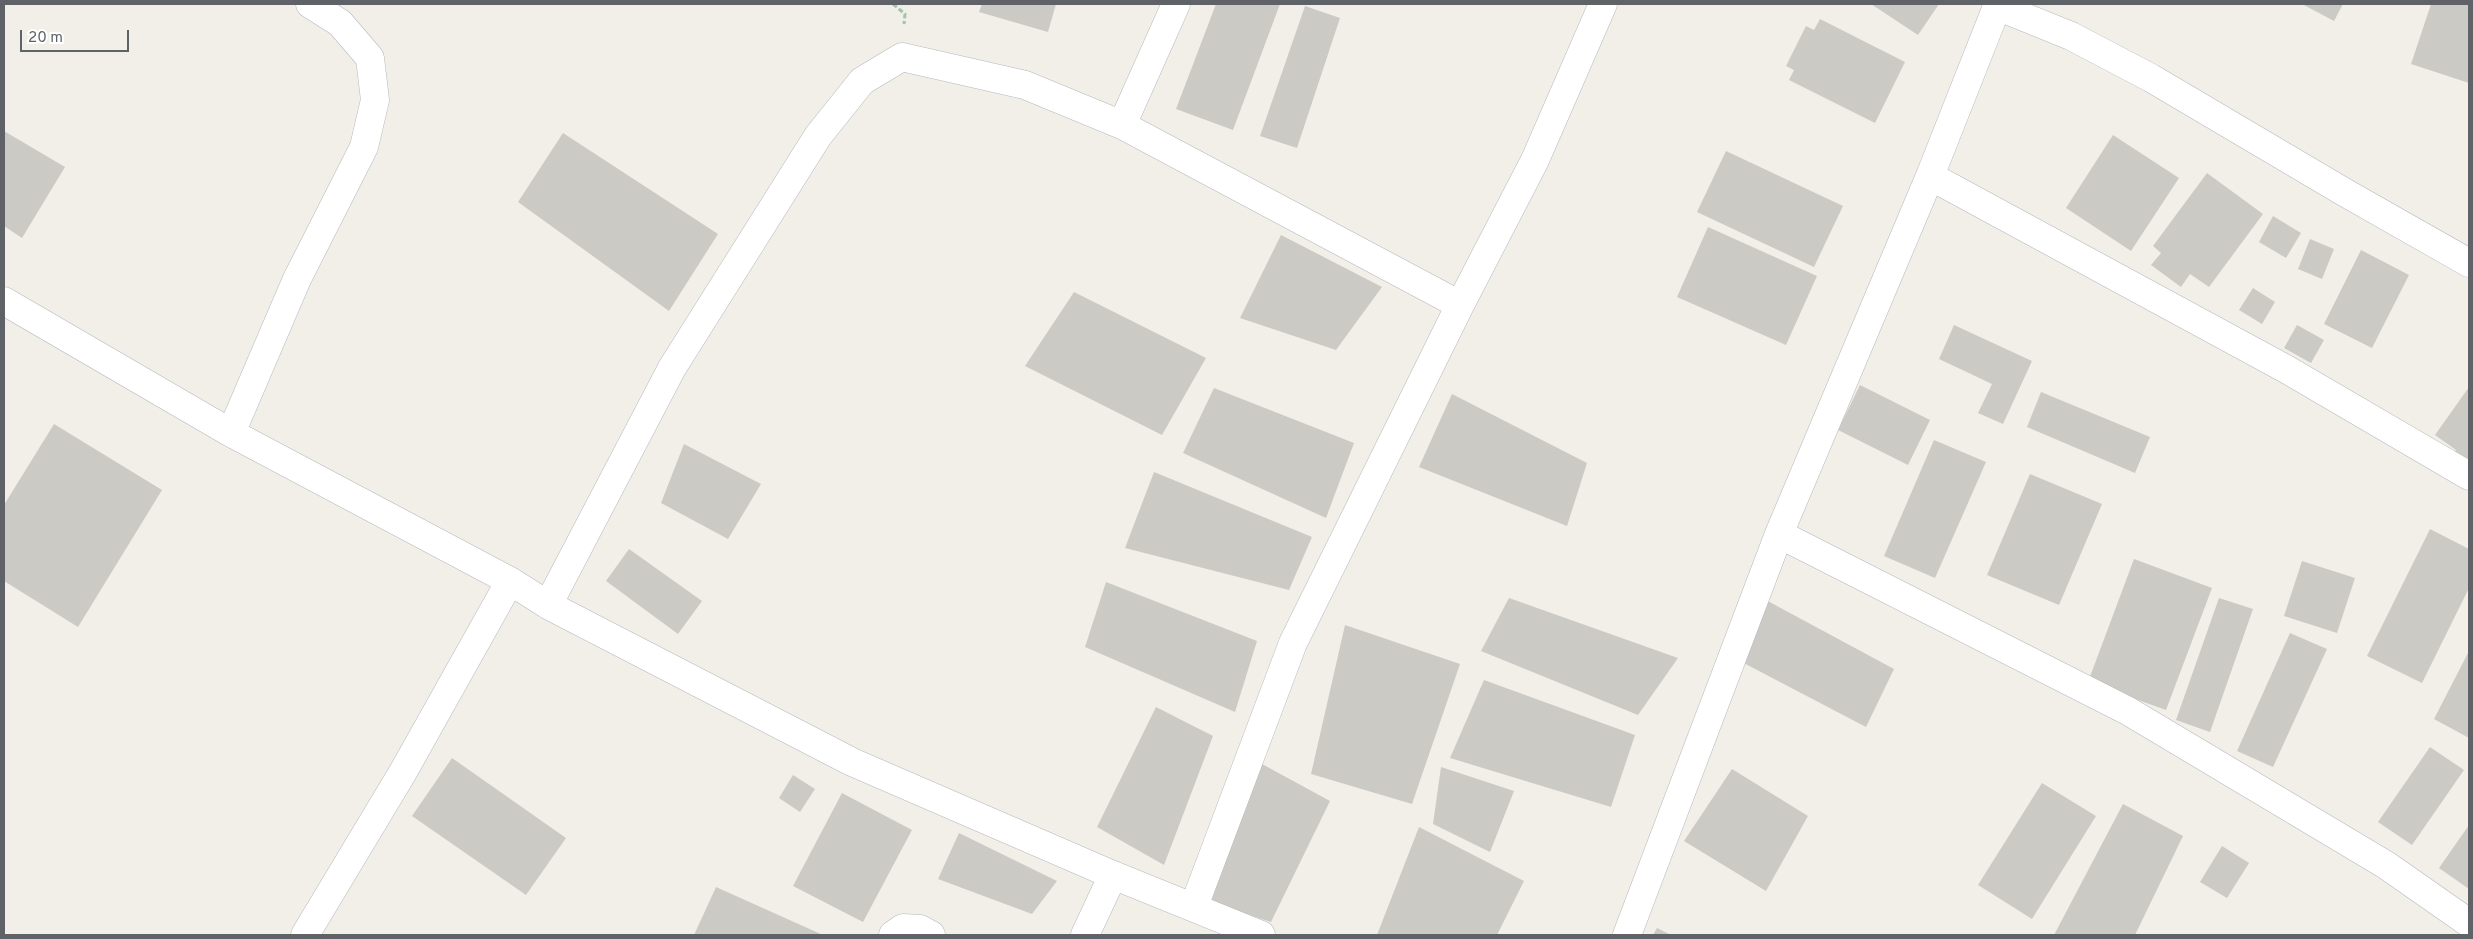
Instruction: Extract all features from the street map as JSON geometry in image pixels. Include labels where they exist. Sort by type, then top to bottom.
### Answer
[{"type":"street","points":[[232,433],[296,279],[364,147],[375,100],[370,58],[340,23],[310,4]]},
{"type":"street","points":[[1122,125],[1176,4]]},
{"type":"street","points":[[1194,906],[1294,643],[1460,305],[1534,160],[1603,4]]},
{"type":"street","points":[[1627,935],[1779,534],[1930,176],[1997,5],[2071,36],[2150,78],[2469,263]]},
{"type":"street","points":[[548,605],[672,368],[818,136],[862,81],[902,57],[1025,85],[1122,125],[1460,305]]},
{"type":"street","points":[[1930,176],[2286,369],[2469,476]]},
{"type":"street","points":[[4,301],[232,433],[510,581],[548,605],[852,762],[1113,875],[1194,906],[1261,935]]},
{"type":"street","points":[[1779,534],[2128,711],[2386,865],[2469,923]]},
{"type":"street","points":[[305,935],[403,772],[510,581]]},
{"type":"street","points":[[1085,935],[1113,875]]},
{"type":"street","points":[[893,935],[903,928],[920,930],[932,935]]},
{"type":"building","points":[[982,4],[1056,4],[1048,32],[979,12]]},
{"type":"building","points":[[1216,4],[1280,4],[1233,130],[1176,109]]},
{"type":"building","points":[[1871,4],[1939,4],[1918,35]]},
{"type":"building","points":[[2302,4],[2343,4],[2334,21]]},
{"type":"building","points":[[2431,4],[2469,4],[2469,83],[2411,64]]},
{"type":"building","points":[[1305,6],[1340,18],[1297,148],[1260,136]]},
{"type":"building","points":[[1820,19],[1905,62],[1875,123],[1789,80],[1794,70],[1786,66],[1806,26],[1814,30]]},
{"type":"building","points":[[4,131],[65,167],[22,238],[4,226]]},
{"type":"building","points":[[563,133],[718,234],[669,311],[518,202]]},
{"type":"building","points":[[2113,135],[2179,178],[2131,251],[2066,208]]},
{"type":"building","points":[[1726,151],[1843,206],[1814,267],[1697,212]]},
{"type":"building","points":[[2207,173],[2263,214],[2209,287],[2190,274],[2181,287],[2151,265],[2161,253],[2153,246]]},
{"type":"building","points":[[2273,216],[2301,233],[2286,258],[2259,242]]},
{"type":"building","points":[[1708,227],[1817,276],[1786,345],[1677,297]]},
{"type":"building","points":[[1281,235],[1382,287],[1336,350],[1240,318]]},
{"type":"building","points":[[2310,239],[2334,249],[2322,279],[2298,269]]},
{"type":"building","points":[[2361,250],[2409,275],[2372,348],[2324,324]]},
{"type":"building","points":[[2253,288],[2275,302],[2262,324],[2239,310]]},
{"type":"building","points":[[1074,292],[1206,358],[1162,435],[1025,366]]},
{"type":"building","points":[[1954,325],[2032,361],[2003,424],[1978,413],[1992,384],[1939,359]]},
{"type":"building","points":[[2297,325],[2324,340],[2311,363],[2284,348]]},
{"type":"building","points":[[1860,385],[1930,420],[1908,465],[1838,430]]},
{"type":"building","points":[[2469,387],[2469,470],[2451,457],[2456,450],[2435,435]]},
{"type":"building","points":[[1214,388],[1354,443],[1326,518],[1183,453]]},
{"type":"building","points":[[2041,392],[2150,437],[2135,473],[2027,427]]},
{"type":"building","points":[[1452,394],[1587,463],[1567,526],[1419,467]]},
{"type":"building","points":[[54,424],[162,490],[78,627],[4,581],[4,505]]},
{"type":"building","points":[[1934,440],[1986,462],[1935,578],[1884,556]]},
{"type":"building","points":[[684,444],[761,484],[728,539],[661,503]]},
{"type":"building","points":[[1154,472],[1312,537],[1289,590],[1125,548]]},
{"type":"building","points":[[2030,474],[2102,504],[2059,605],[1987,575]]},
{"type":"building","points":[[2430,529],[2469,549],[2469,588],[2422,683],[2367,656]]},
{"type":"building","points":[[629,549],[702,601],[678,634],[606,581]]},
{"type":"building","points":[[2134,559],[2212,588],[2166,710],[2088,682]]},
{"type":"building","points":[[2302,561],[2355,578],[2337,633],[2284,616]]},
{"type":"building","points":[[1106,582],[1257,641],[1235,712],[1085,647]]},
{"type":"building","points":[[1509,598],[1678,658],[1638,715],[1481,651]]},
{"type":"building","points":[[2219,598],[2253,609],[2210,732],[2176,720]]},
{"type":"building","points":[[1764,599],[1894,669],[1866,727],[1736,659]]},
{"type":"building","points":[[1345,625],[1460,664],[1412,804],[1311,774]]},
{"type":"building","points":[[2290,633],[2327,649],[2273,767],[2237,751]]},
{"type":"building","points":[[2469,651],[2469,738],[2434,719]]},
{"type":"building","points":[[1484,680],[1635,735],[1611,807],[1450,758]]},
{"type":"building","points":[[1156,707],[1213,736],[1164,865],[1097,827]]},
{"type":"building","points":[[2430,747],[2464,770],[2412,845],[2378,822]]},
{"type":"building","points":[[452,758],[566,838],[526,895],[412,816]]},
{"type":"building","points":[[1262,764],[1330,801],[1271,922],[1202,900]]},
{"type":"building","points":[[1441,767],[1514,791],[1490,852],[1433,824]]},
{"type":"building","points":[[1732,769],[1808,816],[1766,891],[1684,841]]},
{"type":"building","points":[[793,775],[815,789],[800,812],[779,798]]},
{"type":"building","points":[[2042,783],[2096,816],[2032,919],[1978,885]]},
{"type":"building","points":[[842,793],[912,830],[863,922],[793,886]]},
{"type":"building","points":[[2123,804],[2183,836],[2135,935],[2054,935]]},
{"type":"building","points":[[2469,825],[2469,889],[2439,868]]},
{"type":"building","points":[[1419,827],[1524,881],[1497,935],[1377,935]]},
{"type":"building","points":[[959,833],[1057,881],[1032,914],[938,879]]},
{"type":"building","points":[[2222,846],[2249,863],[2227,898],[2200,882]]},
{"type":"building","points":[[716,887],[823,935],[694,935]]},
{"type":"building","points":[[1657,928],[1671,935],[1653,935]]}]
